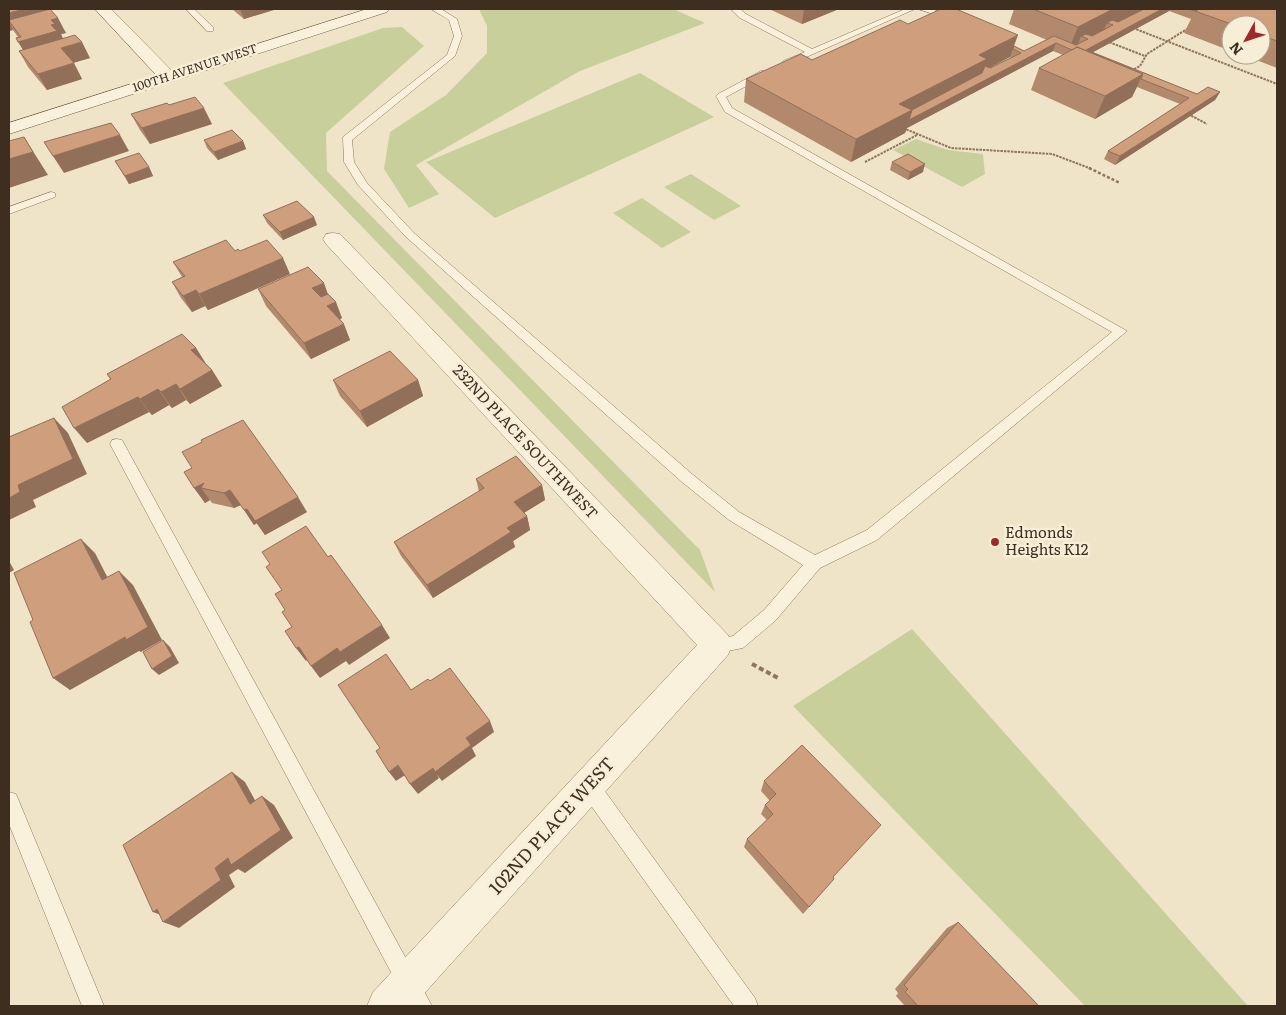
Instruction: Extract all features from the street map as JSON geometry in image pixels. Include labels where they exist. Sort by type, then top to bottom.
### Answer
[{"type":"street","points":[[103,9],[168,77]]},
{"type":"street","name":"100TH AVENUE WEST","points":[[9,129],[382,9]]},
{"type":"street","name":"232ND PLACE SOUTHWEST","points":[[333,239],[717,645]]},
{"type":"street","name":"102ND PLACE WEST","points":[[405,999],[589,786],[717,645]]},
{"type":"lane","points":[[190,9],[210,29]]},
{"type":"lane","points":[[436,9],[453,20],[458,36],[451,56],[347,139],[349,162],[363,185],[410,235],[686,478],[734,516],[814,563]]},
{"type":"lane","points":[[735,9],[743,16],[812,52]]},
{"type":"lane","points":[[717,645],[737,643],[770,615],[814,563],[872,536],[1121,331],[728,110],[721,96],[750,79],[911,9]]},
{"type":"lane","points":[[922,9],[965,21]]},
{"type":"lane","points":[[9,211],[51,195]]},
{"type":"lane","points":[[117,444],[405,999]]},
{"type":"lane","points":[[589,786],[747,1006]]},
{"type":"lane","points":[[9,801],[93,1006]]},
{"type":"path","points":[[1137,23],[1130,27],[1277,84]]},
{"type":"path","points":[[1128,73],[1140,66],[1145,56],[1192,26]]},
{"type":"path","points":[[1109,38],[1105,41],[1145,56]]},
{"type":"path","points":[[1192,111],[1190,115],[1207,124]]},
{"type":"path","points":[[902,127],[910,123]]},
{"type":"path","points":[[896,125],[951,148],[1052,154],[1077,162],[1120,183]]},
{"type":"path","points":[[840,174],[918,135]]},
{"type":"green space","points":[[479,9],[673,9],[705,23],[580,71],[416,165],[439,194],[409,208],[384,169],[390,132],[446,95],[487,53],[487,26]]},
{"type":"green space","points":[[402,27],[424,46],[326,133],[327,171],[700,550],[715,592],[223,83],[383,28]]},
{"type":"green space","points":[[640,73],[714,117],[495,218],[426,162]]},
{"type":"green space","points":[[916,139],[948,150],[983,154],[985,174],[962,187],[893,150]]},
{"type":"green space","points":[[691,174],[741,206],[714,220],[664,187]]},
{"type":"green space","points":[[642,198],[691,232],[662,248],[613,213]]},
{"type":"green space","points":[[912,629],[1248,1006],[1085,1006],[793,706]]},
{"type":"building","points":[[9,9],[25,9],[9,13]]},
{"type":"building","points":[[50,9],[58,18],[51,20],[55,24],[51,25],[57,31],[18,42],[16,38],[21,37],[9,20]]},
{"type":"building","points":[[941,9],[956,9],[1018,35],[979,55],[987,59],[899,104],[912,110],[856,139],[746,79],[801,54],[812,60],[900,20],[908,24]]},
{"type":"building","points":[[1033,9],[1113,9],[1078,27]]},
{"type":"building","points":[[1144,9],[1162,9],[1086,50],[1197,94],[1208,87],[1220,92],[1120,156],[1108,151],[1189,98],[1141,79],[1143,74],[1077,47],[1072,50],[1056,43],[909,120],[912,110],[982,73],[985,66],[990,68],[1021,53],[1013,49],[1014,46],[1024,51],[1054,36],[1076,45],[1088,39],[1081,36],[1086,34],[1092,36],[1113,25],[1107,23],[1112,20],[1118,22]]},
{"type":"building","points":[[1199,9],[1277,9],[1277,41],[1271,39],[1271,15],[1221,15],[1221,20],[1195,11]]},
{"type":"building","points":[[75,35],[82,42],[61,48],[74,63],[38,74],[19,51]]},
{"type":"building","points":[[1077,47],[1143,74],[1105,96],[1039,68]]},
{"type":"building","points":[[195,97],[204,108],[142,128],[131,114],[167,103],[169,105]]},
{"type":"building","points":[[111,123],[120,135],[53,156],[44,142]]},
{"type":"building","points":[[232,130],[243,141],[214,152],[204,140]]},
{"type":"building","points":[[24,137],[33,152],[9,159],[9,141]]},
{"type":"building","points":[[139,153],[149,167],[125,176],[115,161]]},
{"type":"building","points":[[908,154],[925,164],[910,172],[892,162]]},
{"type":"building","points":[[297,201],[314,217],[280,232],[263,215]]},
{"type":"building","points":[[226,240],[235,251],[238,249],[240,251],[267,240],[283,258],[199,294],[196,290],[183,296],[172,282],[185,276],[173,262]]},
{"type":"building","points":[[308,267],[324,283],[312,288],[321,297],[328,294],[336,302],[327,306],[344,324],[304,343],[258,289]]},
{"type":"building","points":[[182,334],[196,348],[191,350],[212,370],[180,389],[176,384],[161,392],[158,389],[74,428],[62,407],[111,379],[107,374]]},
{"type":"building","points":[[390,351],[418,380],[360,411],[333,380]]},
{"type":"building","points":[[54,418],[73,459],[18,485],[20,492],[9,498],[9,437]]},
{"type":"building","points":[[243,420],[298,497],[255,521],[247,509],[244,510],[230,490],[224,493],[201,488],[204,483],[194,488],[184,472],[192,468],[182,452],[202,442],[201,440]]},
{"type":"building","points":[[516,456],[542,485],[514,502],[527,516],[507,528],[511,532],[427,585],[394,542],[484,488],[476,479]]},
{"type":"building","points":[[306,526],[328,557],[331,555],[382,625],[340,652],[337,648],[311,666],[299,647],[296,648],[285,631],[292,627],[282,612],[285,610],[275,594],[282,590],[266,567],[270,564],[262,552]]},
{"type":"building","points":[[81,539],[102,580],[119,571],[148,627],[126,640],[125,637],[53,678],[30,622],[33,620],[14,573]]},
{"type":"building","points":[[163,640],[172,656],[152,669],[143,652]]},
{"type":"building","points":[[386,654],[411,690],[450,668],[490,721],[466,738],[471,745],[435,772],[433,768],[410,784],[398,765],[389,772],[376,751],[380,748],[338,685]]},
{"type":"building","points":[[802,745],[881,825],[833,877],[834,879],[809,907],[747,839],[773,814],[765,805],[776,794],[764,781]]},
{"type":"building","points":[[232,772],[250,804],[262,796],[281,830],[231,865],[228,858],[215,868],[221,880],[163,922],[157,909],[153,912],[123,845]]},
{"type":"building","points":[[958,922],[1039,1006],[918,1006],[905,992],[908,989],[904,985]]},
{"type":"place","name":"Edmonds Heights K12","points":[[995,542]]}]
